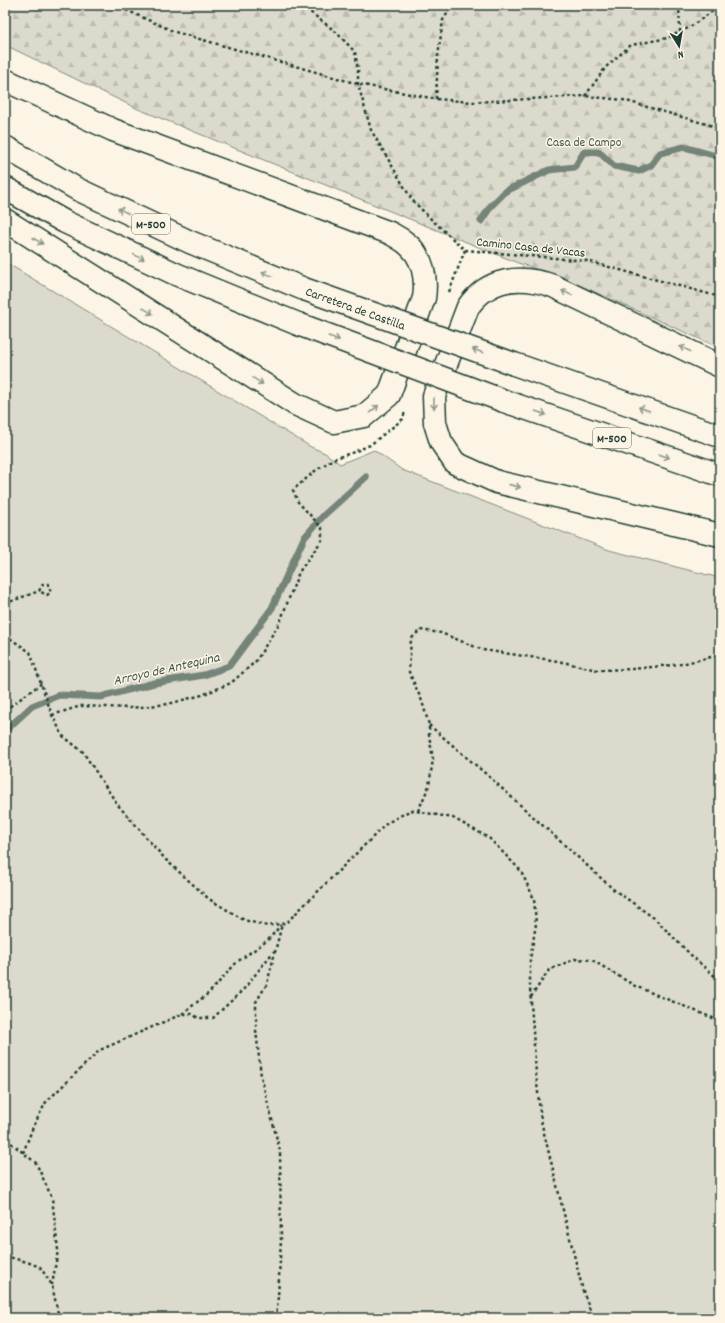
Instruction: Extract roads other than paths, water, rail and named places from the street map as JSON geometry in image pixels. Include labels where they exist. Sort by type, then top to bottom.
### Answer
[{"type":"main road","points":[[5,80],[113,130],[390,233],[407,243],[418,257],[424,270],[426,284],[424,298],[389,395],[364,416],[334,422],[294,404],[5,220]]},
{"type":"main road","name":"Carretera de Castilla","points":[[5,147],[77,189],[190,242],[304,289],[720,436]]},
{"type":"main road","name":"M-500","points":[[5,188],[65,222],[178,275],[298,324],[504,401],[720,475]]},
{"type":"main road","points":[[720,366],[553,286],[527,279],[514,280],[487,288],[475,296],[468,306],[434,396],[435,423],[441,442],[454,462],[497,482],[720,535]]},
{"type":"waterway","name":"Arroyo de Antequina","points":[[481,221],[491,206],[506,191],[549,170],[575,167],[584,152],[599,152],[614,166],[639,171],[651,165],[660,153],[684,147],[720,157]]},
{"type":"waterway","name":"Arroyo de Antequina","points":[[5,731],[32,706],[59,695],[101,697],[154,683],[204,675],[229,666],[272,608],[304,538],[324,515],[366,477]]},
{"type":"park label","name":"Casa de Campo","points":[[584,141]]}]
